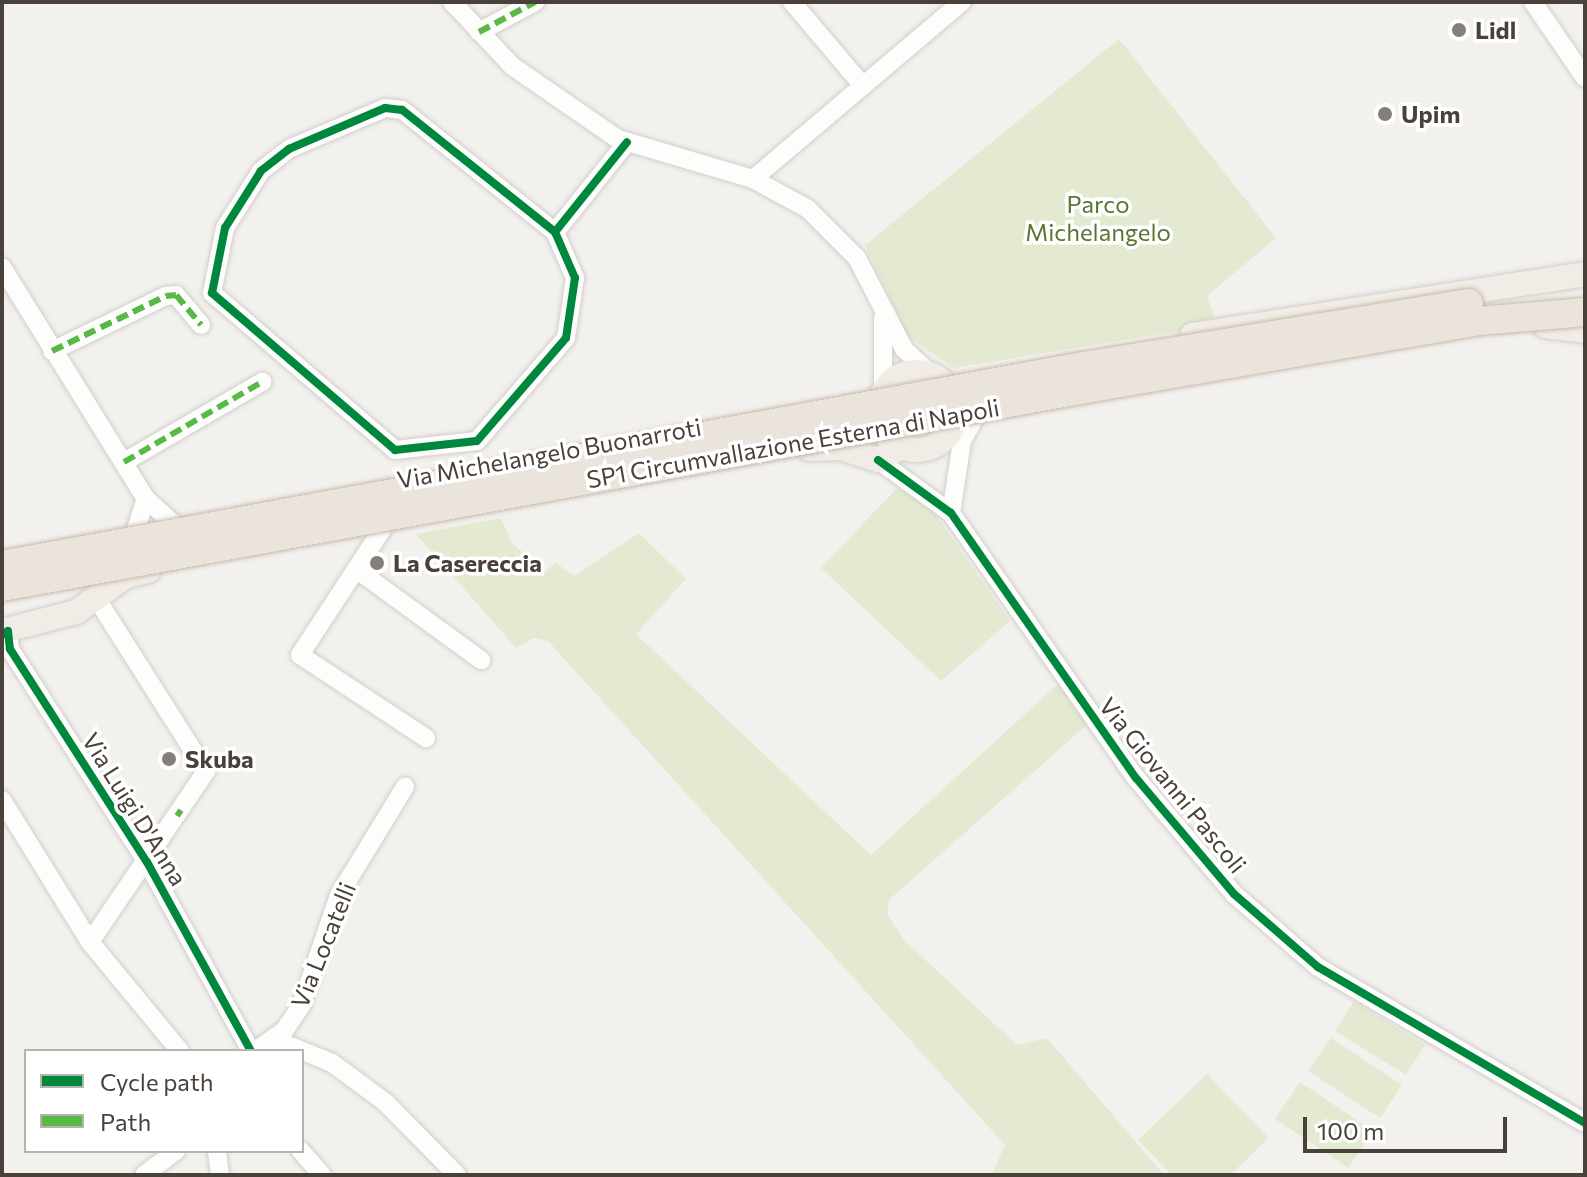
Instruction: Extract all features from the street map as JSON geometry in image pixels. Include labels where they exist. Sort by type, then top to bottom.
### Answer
[{"type":"highway","name":"SP1 Circumvallazione Esterna di Napoli","points":[[2,565],[1072,368],[1475,302],[1585,295]]},
{"type":"highway","name":"SP1 Circumvallazione Esterna di Napoli","points":[[2,587],[1080,390],[1478,321],[1585,312]]},
{"type":"main road","points":[[1585,274],[1296,316],[937,377],[904,373],[883,390],[882,429],[903,446],[924,449],[959,425],[1441,336],[1566,324],[1585,331]]},
{"type":"main road","points":[[937,377],[955,399],[959,425]]},
{"type":"main road","name":"Via Michelangelo Buonarroti","points":[[2,554],[883,390]]},
{"type":"main road","points":[[4,632],[56,620],[96,598],[126,576],[823,447],[878,460],[903,446]]},
{"type":"main road","points":[[45,547],[69,568],[67,600],[56,620]]},
{"type":"street","points":[[452,2],[512,66],[627,142],[753,179],[836,234],[904,349],[937,377]]},
{"type":"street","points":[[479,32],[535,2]]},
{"type":"street","points":[[792,2],[863,86]]},
{"type":"street","points":[[753,179],[863,86],[939,9],[962,2]]},
{"type":"street","points":[[1533,2],[1579,57],[1585,78]]},
{"type":"street","points":[[385,108],[402,110],[555,232],[575,278],[573,321],[553,356],[477,441],[395,450],[212,293],[225,228],[261,171],[289,149],[385,108]]},
{"type":"street","points":[[555,232],[627,142]]},
{"type":"street","points":[[2,267],[146,499],[173,523]]},
{"type":"street","points":[[52,351],[166,296],[176,295],[201,325]]},
{"type":"street","points":[[883,311],[883,390]]},
{"type":"street","points":[[124,462],[262,382]]},
{"type":"street","points":[[951,513],[959,425]]},
{"type":"street","points":[[903,446],[908,475]]},
{"type":"street","name":"Via Giovanni Pascoli","points":[[878,460],[908,475],[951,513],[1136,778],[1234,894],[1318,967],[1585,1123]]},
{"type":"street","points":[[136,529],[146,499]]},
{"type":"street","points":[[383,528],[300,655],[426,738]]},
{"type":"street","points":[[356,569],[481,660]]},
{"type":"street","points":[[90,942],[206,771],[96,598]]},
{"type":"street","name":"Via Luigi D'Anna","points":[[4,632],[10,649],[255,1049]]},
{"type":"street","name":"Via Locatelli","points":[[259,1049],[284,1031],[301,1006],[339,895],[405,787]]},
{"type":"street","points":[[3,805],[90,942],[178,1049]]},
{"type":"street","points":[[267,1049],[288,1045],[298,1049]]},
{"type":"street","points":[[304,1052],[332,1063],[386,1103],[457,1175]]},
{"type":"street","points":[[144,1175],[173,1153]]},
{"type":"street","points":[[217,1153],[220,1175]]},
{"type":"street","points":[[303,1153],[322,1175]]},
{"type":"green space","name":"Parco Michelangelo","points":[[1119,39],[1276,238],[1207,296],[1217,325],[954,368],[907,336],[865,245]]},
{"type":"green space","points":[[897,488],[931,508],[1010,621],[941,681],[821,568]]},
{"type":"green space","points":[[501,518],[512,543],[545,573],[555,562],[574,576],[639,533],[686,579],[636,634],[871,855],[1059,683],[1089,723],[890,899],[887,914],[904,940],[1017,1045],[1047,1038],[1164,1175],[992,1174],[1005,1145],[548,641],[533,638],[516,648],[416,534]]},
{"type":"green space","points":[[1354,1001],[1425,1045],[1406,1075],[1335,1031]]},
{"type":"green space","points":[[1331,1038],[1402,1085],[1380,1118],[1308,1071]]},
{"type":"green space","points":[[1207,1074],[1269,1138],[1230,1175],[1172,1175],[1138,1140]]},
{"type":"green space","points":[[1300,1082],[1373,1131],[1348,1168],[1275,1119]]},
{"type":"marked path","points":[[479,32],[535,2]]},
{"type":"marked path","points":[[52,351],[166,296],[176,295],[201,325]]},
{"type":"marked path","points":[[124,462],[262,382]]},
{"type":"marked path","points":[[177,816],[181,810]]},
{"type":"cycle path","points":[[555,232],[402,110],[385,108],[289,149],[261,171],[225,228],[212,293],[395,450],[477,441],[566,338],[575,278],[555,232],[627,142]]},
{"type":"cycle path","points":[[878,460],[951,513],[1136,778],[1234,894],[1318,967],[1585,1123]]},
{"type":"cycle path","points":[[2,635],[8,631],[10,649],[147,862],[250,1049]]},
{"type":"place","name":"Lidl","points":[[1459,30]]},
{"type":"place","name":"Upim","points":[[1385,114]]},
{"type":"place","name":"La Casereccia","points":[[377,563]]},
{"type":"place","name":"Skuba","points":[[169,759]]}]
